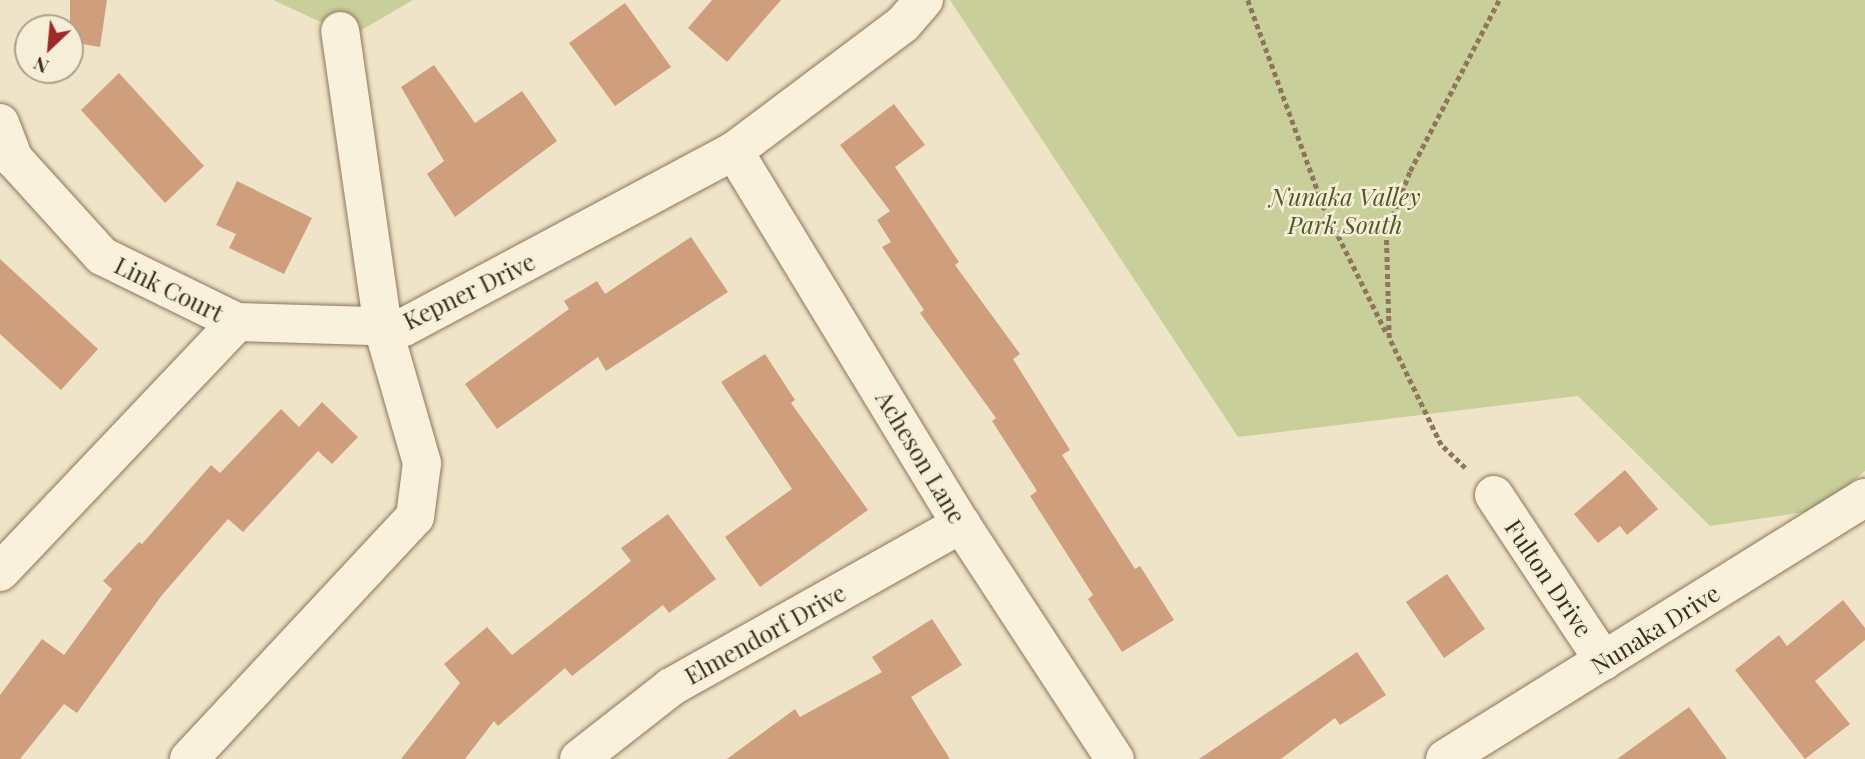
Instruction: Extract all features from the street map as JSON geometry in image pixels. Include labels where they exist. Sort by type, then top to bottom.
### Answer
[{"type":"street","name":"Kepner Drive","points":[[237,322],[404,327],[734,151],[903,24],[924,0]]},
{"type":"street","points":[[189,759],[415,517],[422,463],[383,328],[340,31]]},
{"type":"street","name":"Link Court","points":[[0,123],[14,159],[102,256],[237,322]]},
{"type":"street","name":"Acheson Lane","points":[[734,151],[961,524],[1115,759]]},
{"type":"street","points":[[0,572],[237,322]]},
{"type":"street","name":"Fulton Drive","points":[[1494,495],[1604,661]]},
{"type":"street","name":"Nunaka Drive","points":[[1445,759],[1865,498]]},
{"type":"street","name":"Elmendorf Drive","points":[[579,759],[671,687],[961,524]]},
{"type":"path","points":[[1248,0],[1323,205],[1441,446],[1494,495]]},
{"type":"path","points":[[1390,338],[1386,232],[1410,171],[1499,0]]},
{"type":"green space","points":[[273,0],[413,0],[351,36]]},
{"type":"green space","name":"Nunaka Valley Park South","points":[[950,0],[1865,0],[1865,471],[1819,510],[1710,526],[1578,396],[1238,437]]},
{"type":"building","points":[[70,0],[107,0],[100,47],[84,44],[84,14],[70,14]]},
{"type":"building","points":[[712,0],[781,0],[727,62],[688,28]]},
{"type":"building","points":[[625,3],[671,67],[615,106],[569,43]]},
{"type":"building","points":[[434,65],[475,123],[522,91],[557,141],[455,217],[427,174],[444,161],[401,87]]},
{"type":"building","points":[[119,73],[204,166],[165,203],[81,110]]},
{"type":"building","points":[[894,104],[925,145],[895,167],[959,262],[955,265],[1020,354],[1013,359],[1070,450],[1062,455],[1135,569],[1140,566],[1174,620],[1122,652],[1088,599],[1093,595],[1030,496],[1037,491],[992,421],[996,418],[920,313],[924,310],[882,247],[891,242],[877,220],[890,211],[840,145]]},
{"type":"building","points":[[237,181],[312,218],[284,274],[229,248],[236,234],[216,225]]},
{"type":"building","points":[[691,237],[728,292],[606,371],[598,357],[497,429],[465,384],[569,309],[564,301],[597,281],[605,294]]},
{"type":"building","points":[[0,259],[98,349],[61,390],[0,334]]},
{"type":"building","points":[[765,354],[795,400],[791,403],[868,510],[760,587],[725,537],[792,489],[721,382]]},
{"type":"building","points":[[322,402],[358,437],[332,464],[318,451],[243,532],[228,519],[162,595],[77,713],[64,704],[20,759],[0,759],[0,695],[42,639],[64,655],[112,589],[103,581],[139,542],[142,544],[211,465],[220,473],[281,409],[299,427]]},
{"type":"building","points":[[1625,470],[1658,509],[1627,535],[1620,526],[1598,543],[1574,514]]},
{"type":"building","points":[[668,514],[716,579],[669,613],[663,605],[572,676],[565,668],[498,726],[494,721],[465,759],[401,759],[460,683],[444,664],[487,627],[512,655],[631,561],[621,548]]},
{"type":"building","points":[[1447,574],[1485,629],[1444,658],[1406,602]]},
{"type":"building","points":[[1843,600],[1865,628],[1865,640],[1815,681],[1850,724],[1805,759],[1735,670],[1779,635],[1787,646]]},
{"type":"building","points":[[932,619],[962,665],[911,697],[950,759],[727,759],[795,709],[800,717],[882,672],[872,657]]},
{"type":"building","points":[[1357,652],[1386,695],[1340,725],[1335,718],[1281,759],[1199,759]]},
{"type":"building","points":[[1689,707],[1727,759],[1617,759]]}]
